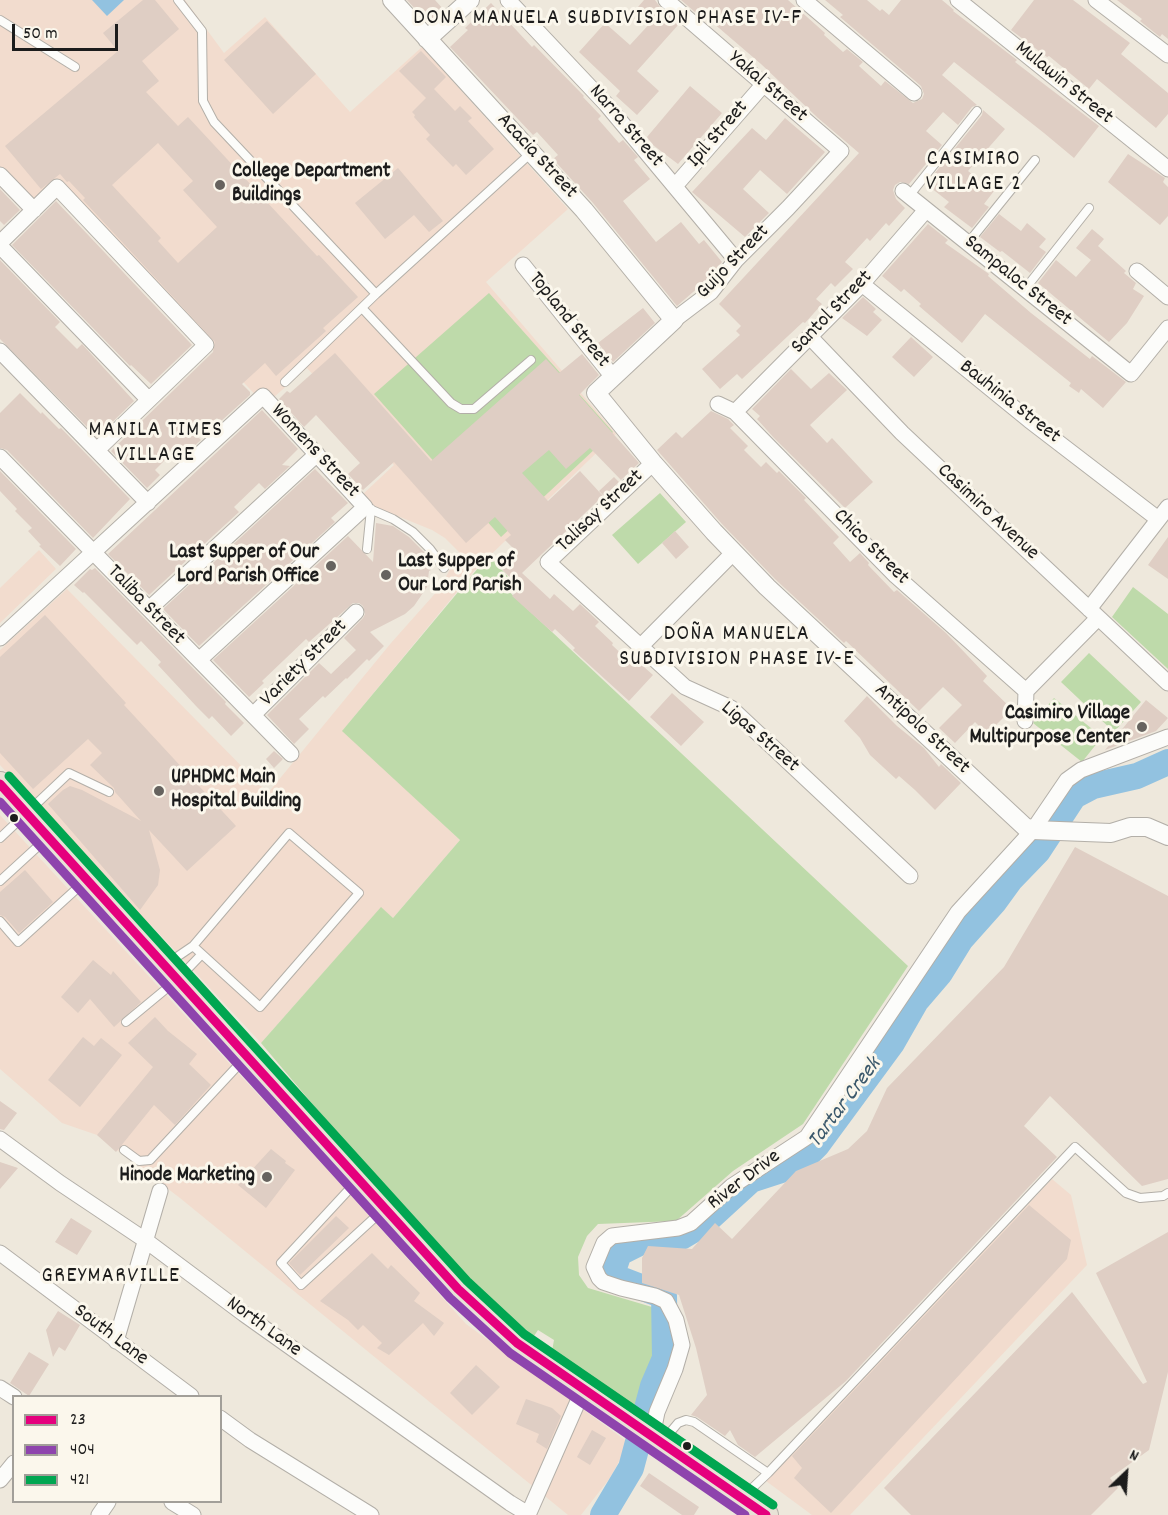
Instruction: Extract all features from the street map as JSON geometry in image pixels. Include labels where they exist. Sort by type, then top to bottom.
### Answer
[{"type":"highway","points":[[0,784],[458,1289],[517,1343],[766,1515]]},
{"type":"street","name":"Acacia Street","points":[[392,0],[584,210],[674,320]]},
{"type":"street","points":[[427,39],[470,0]]},
{"type":"street","name":"Narra Street","points":[[508,0],[606,104],[736,260]]},
{"type":"street","name":"Yakal Street","points":[[666,0],[840,151]]},
{"type":"street","points":[[804,0],[914,93]]},
{"type":"street","name":"Mulawin Street","points":[[958,0],[1168,169]]},
{"type":"street","points":[[1096,0],[1168,55]]},
{"type":"street","name":"Ipil Street","points":[[675,186],[763,85]]},
{"type":"street","name":"Guijo Street","points":[[596,393],[674,320],[711,292],[736,260],[840,151]]},
{"type":"street","points":[[0,175],[34,210]]},
{"type":"street","points":[[97,450],[149,400],[206,345],[57,187],[0,245],[149,400]]},
{"type":"street","name":"Sampaloc Street","points":[[906,193],[1131,374],[1168,328]]},
{"type":"street","name":"Santol Street","points":[[735,412],[811,338],[862,284],[926,210]]},
{"type":"street","name":"Topland Street","points":[[523,265],[613,377]]},
{"type":"street","points":[[1137,271],[1168,297]]},
{"type":"street","name":"Bauhinia Street","points":[[862,284],[1020,412],[1163,513]]},
{"type":"street","name":"Casimiro Avenue","points":[[811,338],[902,434],[1168,683]]},
{"type":"street","points":[[0,351],[148,503],[0,638]]},
{"type":"street","name":"Antipolo Street","points":[[596,393],[653,463],[767,586],[1025,827],[1038,830]]},
{"type":"street","name":"Womens Street","points":[[148,503],[263,396],[368,508]]},
{"type":"street","name":"Chico Street","points":[[718,404],[735,412],[896,576],[1026,691]]},
{"type":"street","points":[[148,609],[317,454]]},
{"type":"street","name":"Taliba Street","points":[[0,457],[291,754]]},
{"type":"street","name":"Talisay Street","points":[[548,562],[653,463]]},
{"type":"street","points":[[199,660],[368,508]]},
{"type":"street","points":[[1025,721],[1026,691],[1094,613],[1163,513]]},
{"type":"street","points":[[640,647],[734,552]]},
{"type":"street","name":"Ligas Street","points":[[548,562],[685,687],[731,708],[910,876]]},
{"type":"street","name":"Variety Street","points":[[253,715],[356,612]]},
{"type":"street","name":"River Drive","points":[[654,1438],[659,1407],[682,1345],[678,1328],[666,1301],[603,1282],[599,1278],[594,1267],[604,1244],[612,1236],[678,1228],[691,1223],[732,1186],[807,1137],[958,912],[1038,830],[1067,780],[1081,771],[1168,737]]},
{"type":"street","points":[[1038,830],[1111,833],[1130,827],[1147,827],[1168,836]]},
{"type":"street","name":"North Lane","points":[[0,1139],[60,1184],[145,1240],[264,1328],[528,1515]]},
{"type":"street","points":[[116,1341],[160,1191]]},
{"type":"street","name":"South Lane","points":[[0,1253],[190,1395]]},
{"type":"street","points":[[528,1515],[583,1390]]},
{"type":"street","points":[[222,1419],[250,1440],[372,1515]]},
{"type":"street","points":[[0,1480],[12,1465]]},
{"type":"street","points":[[174,1503],[193,1515]]},
{"type":"lane","points":[[178,0],[202,32],[203,101],[214,122],[376,294]]},
{"type":"lane","points":[[0,20],[75,67]]},
{"type":"lane","points":[[906,193],[978,111]]},
{"type":"lane","points":[[285,382],[376,294],[531,153]]},
{"type":"lane","points":[[968,243],[1035,160]]},
{"type":"lane","points":[[1025,289],[1089,208]]},
{"type":"lane","points":[[362,308],[451,403],[461,409],[474,409],[531,360]]},
{"type":"lane","points":[[367,549],[368,508],[393,519],[413,532],[444,568]]},
{"type":"lane","points":[[0,838],[69,773],[109,792]]},
{"type":"lane","points":[[126,1022],[288,833],[359,893],[260,1007],[193,946]]},
{"type":"lane","points":[[0,881],[48,837]]},
{"type":"lane","points":[[0,921],[18,942],[86,880]]},
{"type":"lane","points":[[171,972],[201,955]]},
{"type":"lane","points":[[124,1150],[139,1161],[150,1160],[247,1055]]},
{"type":"lane","points":[[741,1498],[768,1473],[1075,1147],[1126,1193],[1140,1198],[1163,1196],[1168,1193]]},
{"type":"lane","points":[[359,1178],[281,1263],[302,1285],[386,1207]]},
{"type":"lane","points":[[654,1438],[678,1423],[686,1420],[693,1422],[768,1473]]},
{"type":"shaded area","points":[[0,0],[185,0],[224,53],[265,17],[350,112],[422,47],[568,209],[486,282],[616,434],[475,570],[343,730],[460,840],[393,918],[381,908],[261,1043],[151,925],[148,927],[0,765],[0,650],[67,589],[268,793],[391,643],[440,588],[459,552],[445,538],[432,530],[373,506],[362,495],[394,465],[307,368],[265,405],[56,184],[33,202],[0,167]]},
{"type":"shaded area","points":[[39,550],[56,569],[0,623],[0,588]]},
{"type":"shaded area","points":[[0,815],[335,1178],[466,1324],[629,1443],[610,1478],[581,1515],[568,1515],[180,1198],[97,1135],[62,1123],[0,1069]]},
{"type":"shaded area","points":[[1052,1179],[1071,1195],[1087,1265],[850,1515],[812,1515],[766,1481]]},
{"type":"green space","points":[[489,293],[613,432],[501,537],[374,394]]},
{"type":"green space","points":[[660,493],[686,522],[638,564],[612,535]]},
{"type":"green space","points":[[489,555],[510,579],[503,586],[908,966],[803,1124],[733,1171],[676,1221],[598,1224],[587,1236],[578,1257],[579,1275],[588,1288],[652,1307],[665,1340],[637,1410],[552,1351],[554,1340],[538,1330],[534,1336],[485,1297],[380,1184],[261,1043],[381,907],[393,918],[460,840],[342,731]]},
{"type":"green space","points":[[1133,587],[1168,614],[1168,669],[1112,617]]},
{"type":"green space","points":[[1089,653],[1141,702],[1114,732],[1061,682]]},
{"type":"green space","points":[[1054,698],[1102,737],[1082,762],[1033,723]]},
{"type":"water","points":[[92,0],[124,0],[107,16]]},
{"type":"building","points":[[143,0],[155,0],[179,29],[142,61],[159,81],[146,92],[178,126],[188,117],[358,297],[323,328],[326,331],[276,376],[265,363],[242,384],[250,395],[220,422],[217,418],[198,437],[201,440],[185,454],[178,447],[155,470],[160,475],[147,488],[111,451],[213,352],[215,342],[83,200],[85,198],[69,181],[67,182],[60,174],[41,189],[5,146],[118,51],[103,33]],"holes":[[[158,143],[193,181],[183,190],[217,227],[178,263],[158,241],[161,238],[112,185]]]},
{"type":"building","points":[[407,0],[435,0],[443,9],[428,23]]},
{"type":"building","points":[[644,0],[655,0],[679,24],[637,71],[659,91],[637,115],[616,96],[620,91],[579,52],[605,23],[630,45],[653,20],[638,7]]},
{"type":"building","points":[[681,0],[788,0],[843,52],[847,49],[863,62],[859,66],[881,86],[885,81],[913,103],[922,99],[924,94],[921,86],[840,17],[843,15],[825,0],[867,0],[889,15],[901,0],[942,0],[1017,60],[1015,62],[1099,126],[1074,158],[954,62],[942,75],[977,105],[972,107],[958,125],[943,112],[926,131],[942,145],[909,184],[900,182],[895,185],[893,190],[896,199],[905,208],[889,226],[886,223],[870,241],[867,238],[845,262],[853,269],[835,287],[831,283],[816,299],[822,304],[805,323],[803,322],[742,379],[737,374],[720,389],[702,369],[740,335],[736,331],[741,326],[719,304],[859,153],[761,64],[705,16],[703,19]]},
{"type":"building","points":[[1034,0],[1073,0],[1130,43],[1121,54],[1168,93],[1168,114],[1156,128],[1097,79],[1089,89],[1049,56],[1047,57],[1011,30]]},
{"type":"building","points":[[1117,0],[1168,0],[1168,39],[1162,34],[1160,37],[1140,21],[1142,19]]},
{"type":"building","points":[[491,3],[532,47],[534,45],[584,96],[601,116],[598,119],[619,143],[623,140],[638,157],[634,160],[650,179],[623,201],[656,242],[681,222],[699,244],[704,240],[722,262],[708,279],[677,306],[593,203],[553,159],[558,155],[537,132],[533,135],[450,47],[468,30],[465,28]]},
{"type":"building","points":[[267,21],[316,74],[273,114],[224,60]]},
{"type":"building","points":[[421,51],[446,77],[434,89],[455,111],[460,106],[472,118],[468,121],[494,149],[466,175],[456,164],[453,167],[426,139],[430,135],[412,112],[426,98],[399,71]]},
{"type":"building","points":[[690,86],[722,113],[678,164],[653,145],[647,137]]},
{"type":"building","points":[[983,110],[1005,129],[968,171],[994,191],[984,204],[989,207],[972,228],[944,207],[949,202],[926,184],[982,115]]},
{"type":"building","points":[[785,118],[825,152],[787,194],[760,170],[743,189],[769,213],[745,237],[692,192],[752,128],[766,140]]},
{"type":"building","points":[[1128,154],[1165,178],[1163,182],[1168,187],[1168,216],[1160,225],[1108,182]]},
{"type":"building","points":[[398,168],[443,221],[429,232],[414,215],[385,239],[355,203]]},
{"type":"building","points":[[0,189],[20,210],[4,225],[0,221]]},
{"type":"building","points":[[56,201],[192,345],[151,384],[130,366],[12,245]]},
{"type":"building","points":[[999,214],[1021,231],[1027,223],[1046,239],[1039,247],[1046,252],[1030,273],[980,237]]},
{"type":"building","points":[[928,224],[948,240],[945,243],[989,274],[988,276],[1031,313],[1090,359],[1092,356],[1126,382],[1103,408],[1081,389],[1079,393],[1069,386],[1071,383],[985,314],[962,343],[919,306],[921,304],[904,289],[901,292],[882,276]]},
{"type":"building","points":[[1092,229],[1104,239],[1098,246],[1126,271],[1124,273],[1136,283],[1133,289],[1144,296],[1127,323],[1109,342],[1038,283],[1056,260],[1076,277],[1091,260],[1076,248]]},
{"type":"building","points":[[0,260],[60,322],[55,327],[77,349],[82,344],[134,401],[97,437],[0,339]]},
{"type":"building","points":[[863,297],[876,309],[873,312],[882,320],[867,336],[842,318]]},
{"type":"building","points":[[643,308],[655,323],[613,362],[598,343]]},
{"type":"building","points":[[911,337],[933,357],[914,377],[892,357]]},
{"type":"building","points":[[335,353],[431,461],[546,359],[559,373],[582,354],[599,375],[579,395],[639,463],[621,480],[590,448],[566,469],[549,450],[522,473],[548,501],[580,471],[603,496],[522,573],[550,599],[554,594],[573,611],[580,604],[599,622],[595,626],[613,643],[612,645],[631,663],[635,659],[653,675],[629,701],[573,650],[575,648],[555,629],[552,632],[512,596],[520,588],[497,564],[514,549],[505,540],[511,535],[495,517],[466,543],[394,462],[363,490],[348,474],[360,463],[316,415],[304,427],[279,399],[287,391],[290,393]]},
{"type":"building","points":[[791,369],[811,389],[829,373],[847,390],[810,425],[827,443],[832,438],[873,482],[845,508],[774,438],[757,419],[760,416],[752,409]]},
{"type":"building","points":[[20,393],[41,414],[42,412],[59,429],[61,428],[130,499],[93,538],[7,450],[0,448],[0,413]]},
{"type":"building","points":[[262,410],[298,449],[282,465],[290,466],[265,489],[259,483],[234,507],[239,512],[149,595],[108,554]]},
{"type":"building","points":[[711,411],[728,419],[734,425],[730,428],[748,446],[744,450],[761,467],[766,462],[777,473],[779,471],[806,498],[804,500],[839,537],[833,543],[850,562],[860,553],[869,563],[868,565],[894,592],[897,590],[946,633],[987,676],[983,681],[1012,709],[987,734],[975,722],[955,743],[939,728],[962,705],[943,687],[919,711],[846,641],[844,643],[775,579],[722,524],[657,450],[676,432],[682,438]]},
{"type":"building","points":[[315,469],[348,503],[331,518],[335,522],[199,646],[163,609]]},
{"type":"building","points":[[0,471],[76,549],[60,566],[39,546],[41,545],[28,531],[32,528],[0,491]]},
{"type":"building","points":[[614,477],[619,482],[604,496],[599,491]]},
{"type":"building","points":[[376,523],[393,526],[409,537],[425,553],[431,570],[427,587],[414,606],[405,614],[370,632],[384,646],[325,698],[323,696],[299,719],[309,729],[294,744],[267,715],[319,663],[331,674],[356,650],[344,638],[363,618],[365,614],[363,606],[353,603],[309,642],[306,639],[262,681],[264,683],[249,697],[213,660],[348,536],[373,562]]},
{"type":"building","points":[[675,531],[689,547],[676,559],[662,543]]},
{"type":"building","points":[[1168,537],[1168,579],[1148,565]]},
{"type":"building","points":[[95,568],[244,723],[231,736],[212,716],[209,719],[196,706],[158,665],[161,662],[141,641],[137,645],[84,592],[74,585],[90,569]]},
{"type":"building","points":[[45,615],[126,703],[124,705],[236,826],[187,871],[149,830],[160,870],[158,885],[140,910],[48,804],[70,786],[141,821],[114,788],[90,765],[102,753],[88,739],[33,789],[0,753],[0,657]]},
{"type":"building","points":[[672,693],[704,722],[681,746],[650,717]]},
{"type":"building","points":[[867,696],[897,726],[924,748],[939,767],[941,764],[961,783],[935,810],[899,776],[896,779],[870,755],[860,738],[844,721]]},
{"type":"building","name":"Casimiro Village Multipurpose Center","points":[[1146,700],[1168,718],[1156,731],[1105,750]]},
{"type":"building","points":[[274,751],[283,759],[274,768],[266,759]]},
{"type":"building","points":[[1075,847],[1168,896],[1168,1179],[1142,1186],[1050,1096],[1024,1126],[1057,1157],[846,1381],[755,1457],[738,1445],[730,1430],[725,1436],[691,1415],[707,1395],[696,1348],[679,1295],[642,1283],[642,1258],[648,1246],[692,1249],[715,1223],[732,1239],[796,1171],[848,1149],[867,1131],[887,1088],[1004,967]]},
{"type":"building","points":[[25,870],[53,902],[19,933],[5,917],[0,915],[0,892]]},
{"type":"building","points":[[93,960],[111,975],[113,971],[141,1002],[114,1027],[90,999],[78,1013],[61,997]]},
{"type":"building","points":[[155,1017],[168,1031],[197,1054],[189,1064],[211,1085],[175,1125],[154,1105],[116,1152],[97,1135],[153,1067],[128,1043]]},
{"type":"building","points":[[83,1037],[94,1046],[101,1038],[122,1055],[80,1107],[48,1080]]},
{"type":"building","points":[[0,1101],[17,1113],[4,1130],[0,1129]]},
{"type":"building","name":"Hinode Marketing","points":[[271,1149],[295,1170],[266,1208],[238,1185]]},
{"type":"building","points":[[0,1162],[18,1168],[0,1189]]},
{"type":"building","points":[[1029,1205],[1071,1240],[1067,1259],[831,1513],[794,1478],[802,1468],[792,1456]]},
{"type":"building","points":[[336,1216],[349,1228],[300,1275],[289,1263]]},
{"type":"building","points":[[71,1218],[92,1231],[77,1255],[55,1242]]},
{"type":"building","points":[[1168,1232],[1168,1372],[1149,1450],[1110,1478],[1118,1488],[1091,1515],[911,1515],[884,1488],[1072,1292],[1143,1384],[1147,1382],[1096,1273]]},
{"type":"building","points":[[372,1253],[388,1269],[391,1265],[420,1293],[414,1301],[444,1323],[434,1336],[423,1323],[389,1355],[377,1348],[382,1343],[363,1325],[358,1330],[348,1320],[320,1301]]},
{"type":"building","points":[[58,1311],[80,1325],[65,1351],[59,1347],[53,1357],[46,1330]]},
{"type":"building","points":[[29,1352],[49,1364],[30,1395],[10,1383]]},
{"type":"building","points":[[476,1365],[500,1387],[472,1415],[450,1393]]},
{"type":"building","points":[[526,1399],[552,1408],[561,1416],[547,1449],[536,1442],[539,1434],[516,1424]]},
{"type":"building","points":[[592,1430],[606,1438],[590,1465],[577,1457]]},
{"type":"building","points":[[649,1473],[699,1507],[694,1515],[682,1515],[640,1486]]},
{"type":"waterway","name":"Tartar Creek","points":[[603,1515],[631,1468],[653,1386],[665,1358],[664,1296],[617,1278],[614,1268],[619,1253],[649,1238],[681,1237],[703,1224],[751,1180],[797,1165],[817,1145],[892,1043],[916,1001],[940,973],[961,939],[1010,880],[1038,851],[1074,796],[1093,786],[1137,776],[1168,762]]},
{"type":"transit line","name":"421","points":[[9,776],[467,1281],[524,1334],[773,1505]]},
{"type":"transit line","name":"23","points":[[0,784],[458,1289],[517,1343],[766,1515]]},
{"type":"transit line","name":"404","points":[[0,802],[450,1298],[510,1353],[745,1515]]},
{"type":"place","name":"College Department Buildings","points":[[220,185]]},
{"type":"place","name":"Last Supper of Our Lord Parish Office","points":[[331,566]]},
{"type":"place","name":"Last Supper of Our Lord Parish","points":[[386,575]]},
{"type":"place","name":"Casimiro Village Multipurpose Center","points":[[1142,727]]},
{"type":"place","name":"UPHDMC Main Hospital Building","points":[[159,791]]},
{"type":"place","name":"Hinode Marketing","points":[[267,1177]]},
{"type":"district","name":"DONA MANUELA SUBDIVISION PHASE IV-F","points":[[608,20]]},
{"type":"district","name":"CASIMIRO VILLAGE 2","points":[[974,174]]},
{"type":"district","name":"MANILA TIMES VILLAGE","points":[[156,444]]},
{"type":"district","name":"DOÑA MANUELA SUBDIVISION PHASE IV-E","points":[[737,648]]},
{"type":"district","name":"GREYMARVILLE","points":[[111,1278]]}]
